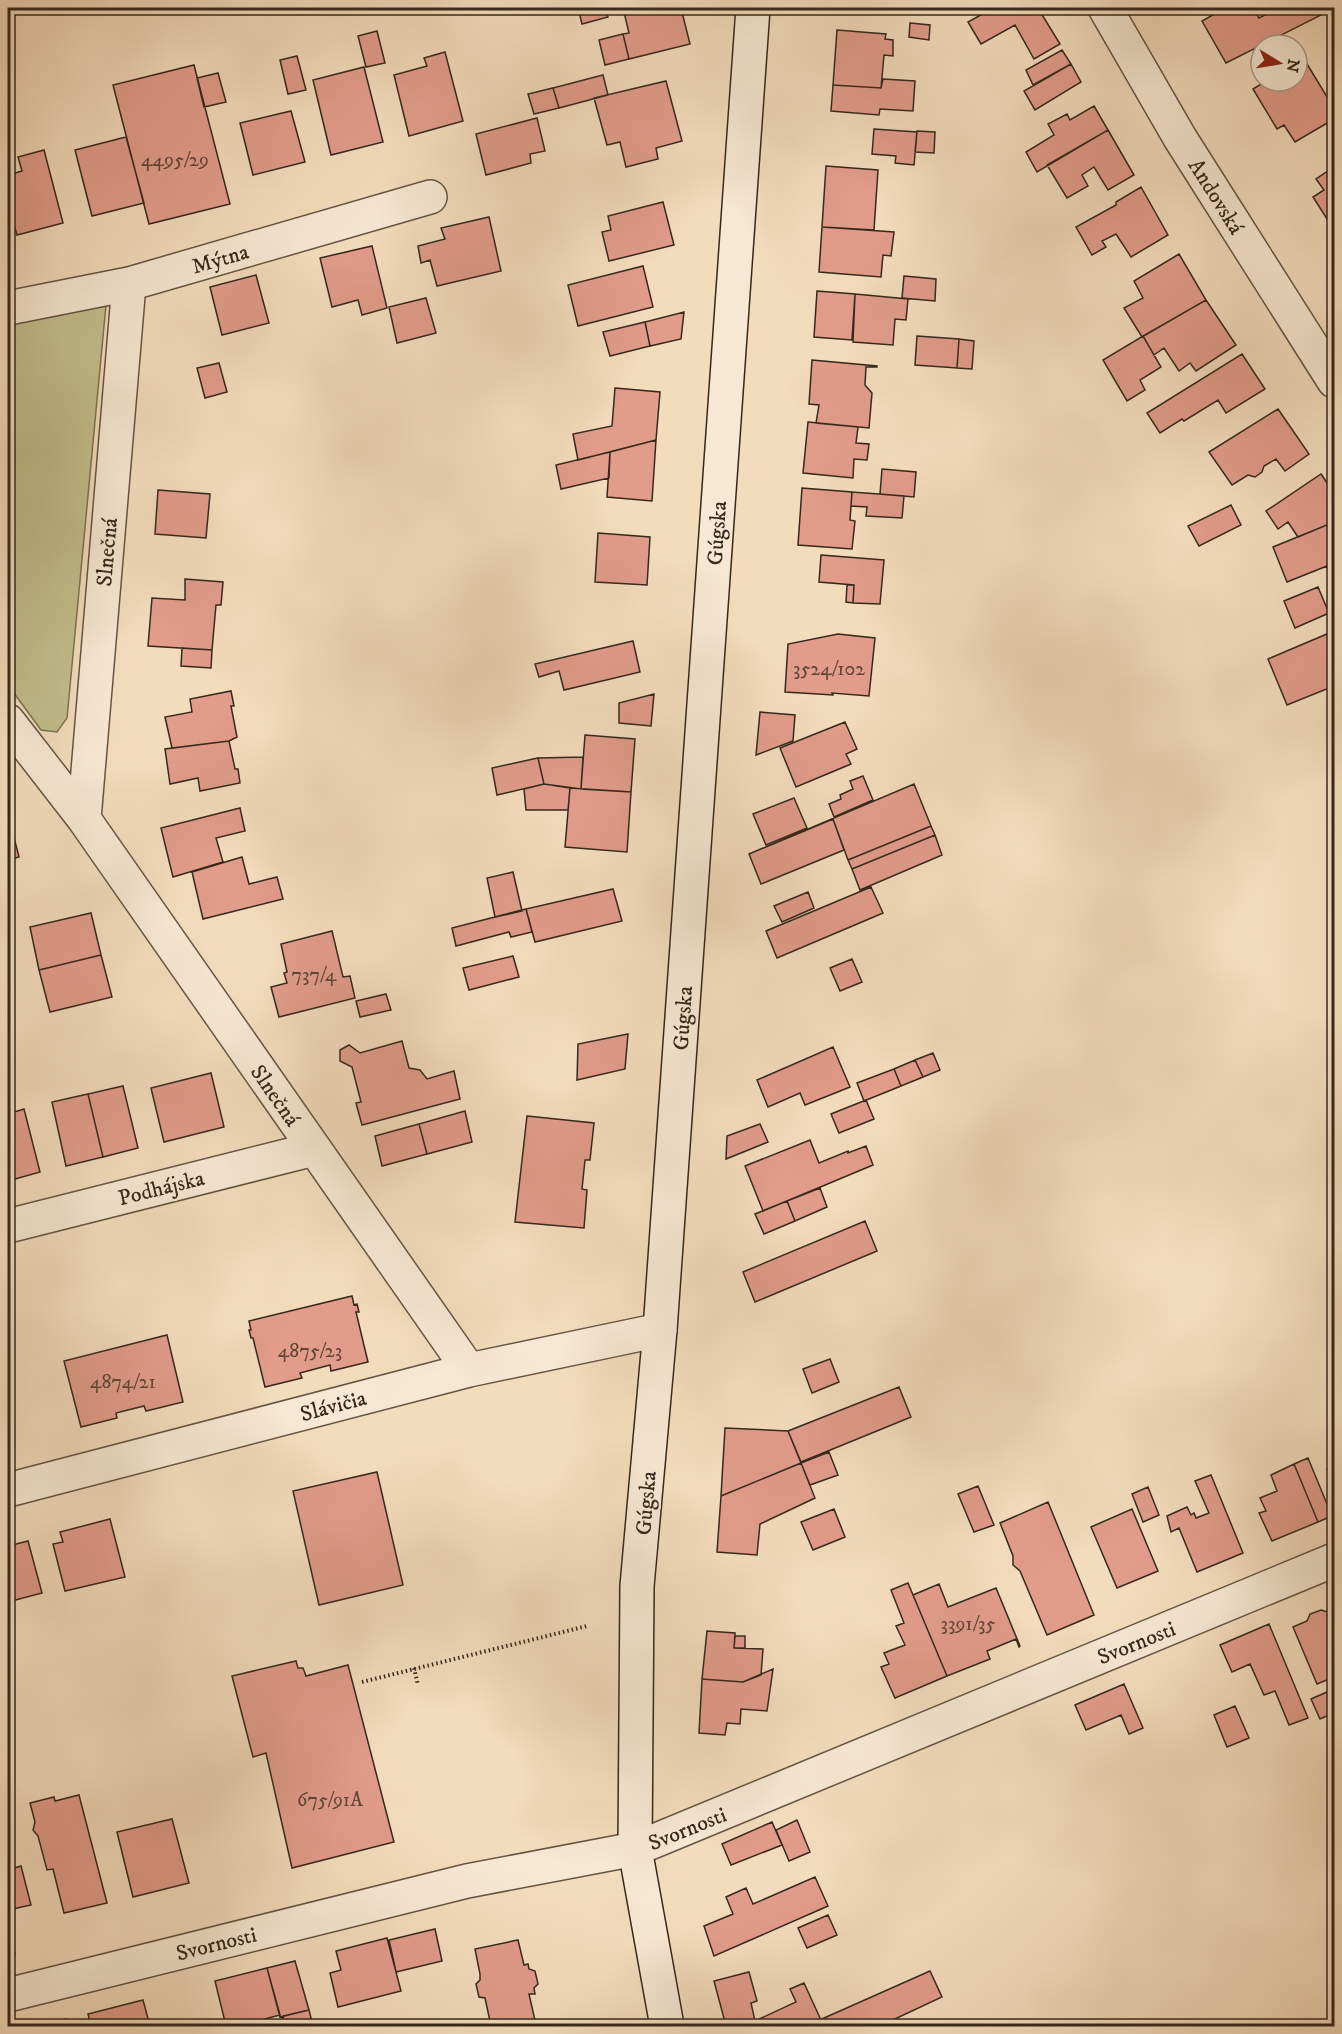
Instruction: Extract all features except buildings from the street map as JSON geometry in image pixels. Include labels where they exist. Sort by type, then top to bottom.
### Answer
[{"type":"street","name":"Gúgska","points":[[666,2026],[635,1849],[637,1586],[660,1330],[753,8]]},
{"type":"street","name":"Andovská","points":[[1105,8],[1180,138],[1335,381]]},
{"type":"street","name":"Mýtna","points":[[8,308],[129,284],[430,197]]},
{"type":"street","name":"Slnečná","points":[[84,819],[129,284]]},
{"type":"street","name":"Slnečná","points":[[8,721],[20,755],[84,819],[469,1370]]},
{"type":"street","name":"Podhájska","points":[[8,1226],[314,1149]]},
{"type":"street","name":"Slávičia","points":[[8,1490],[469,1370],[660,1330]]},
{"type":"street","name":"Svornosti","points":[[8,1995],[467,1881],[635,1849],[1335,1560]]},
{"type":"path","points":[[362,1682],[587,1626]]},
{"type":"path","points":[[414,1668],[418,1685]]},
{"type":"shaded area","points":[[106,305],[67,718],[57,732],[41,730],[8,685],[8,325]]}]
